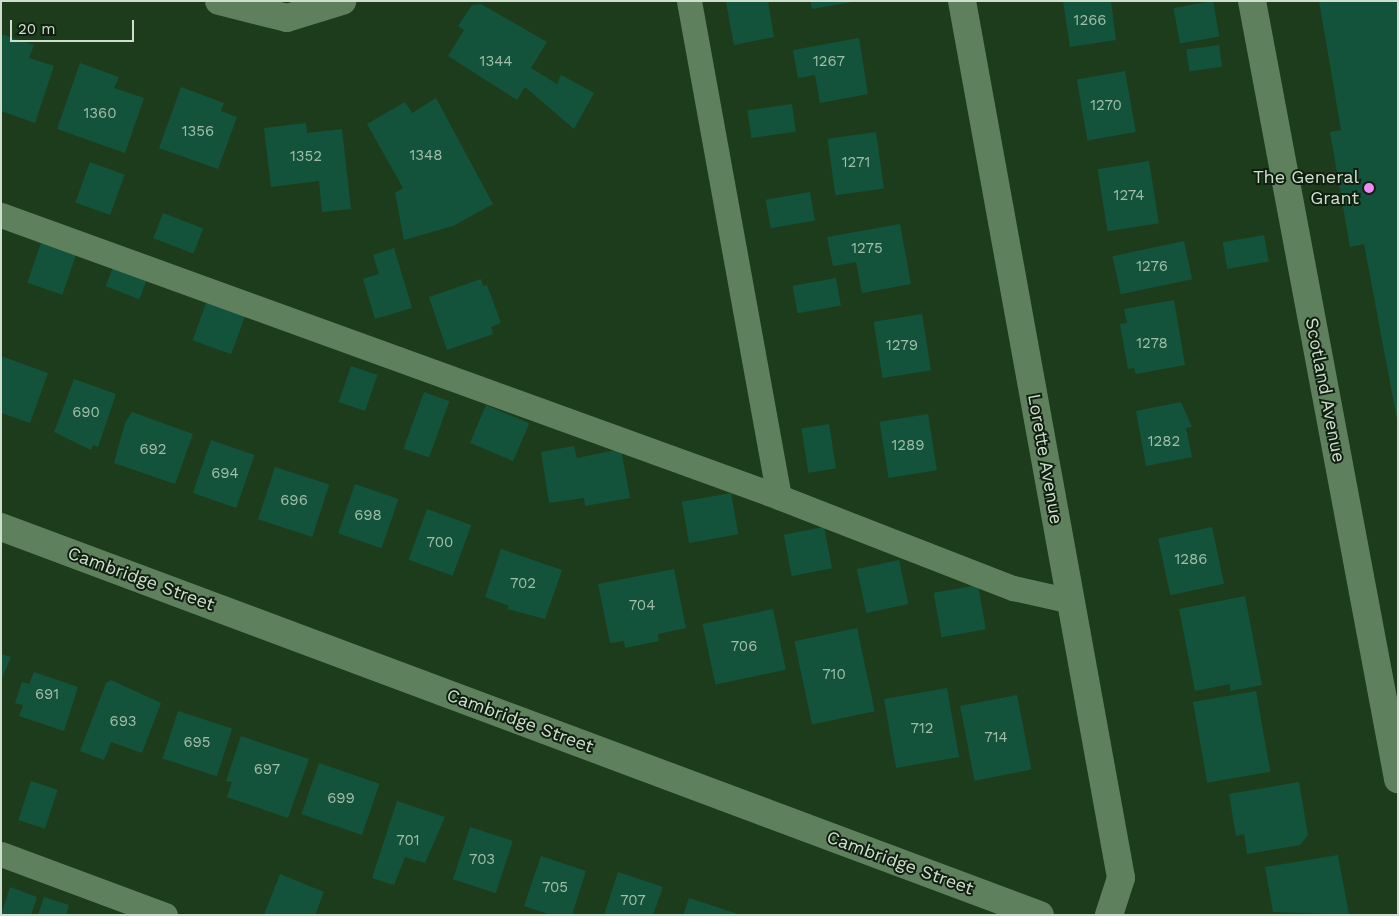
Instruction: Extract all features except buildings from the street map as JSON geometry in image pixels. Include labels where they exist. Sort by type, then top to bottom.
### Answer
[{"type":"street","points":[[219,1],[286,18],[310,15],[342,1]]},
{"type":"street","name":"Lorette Avenue","points":[[962,1],[1121,878],[1109,915]]},
{"type":"street","name":"Scotland Avenue","points":[[1252,1],[1398,779]]},
{"type":"street","name":"Cambridge Street","points":[[1,527],[1040,915]]},
{"type":"lane","points":[[689,1],[779,497]]},
{"type":"lane","points":[[1,215],[779,497],[1013,588],[1071,601]]},
{"type":"lane","points":[[1,854],[165,915]]},
{"type":"place","name":"The General Grant","points":[[1369,188]]}]
